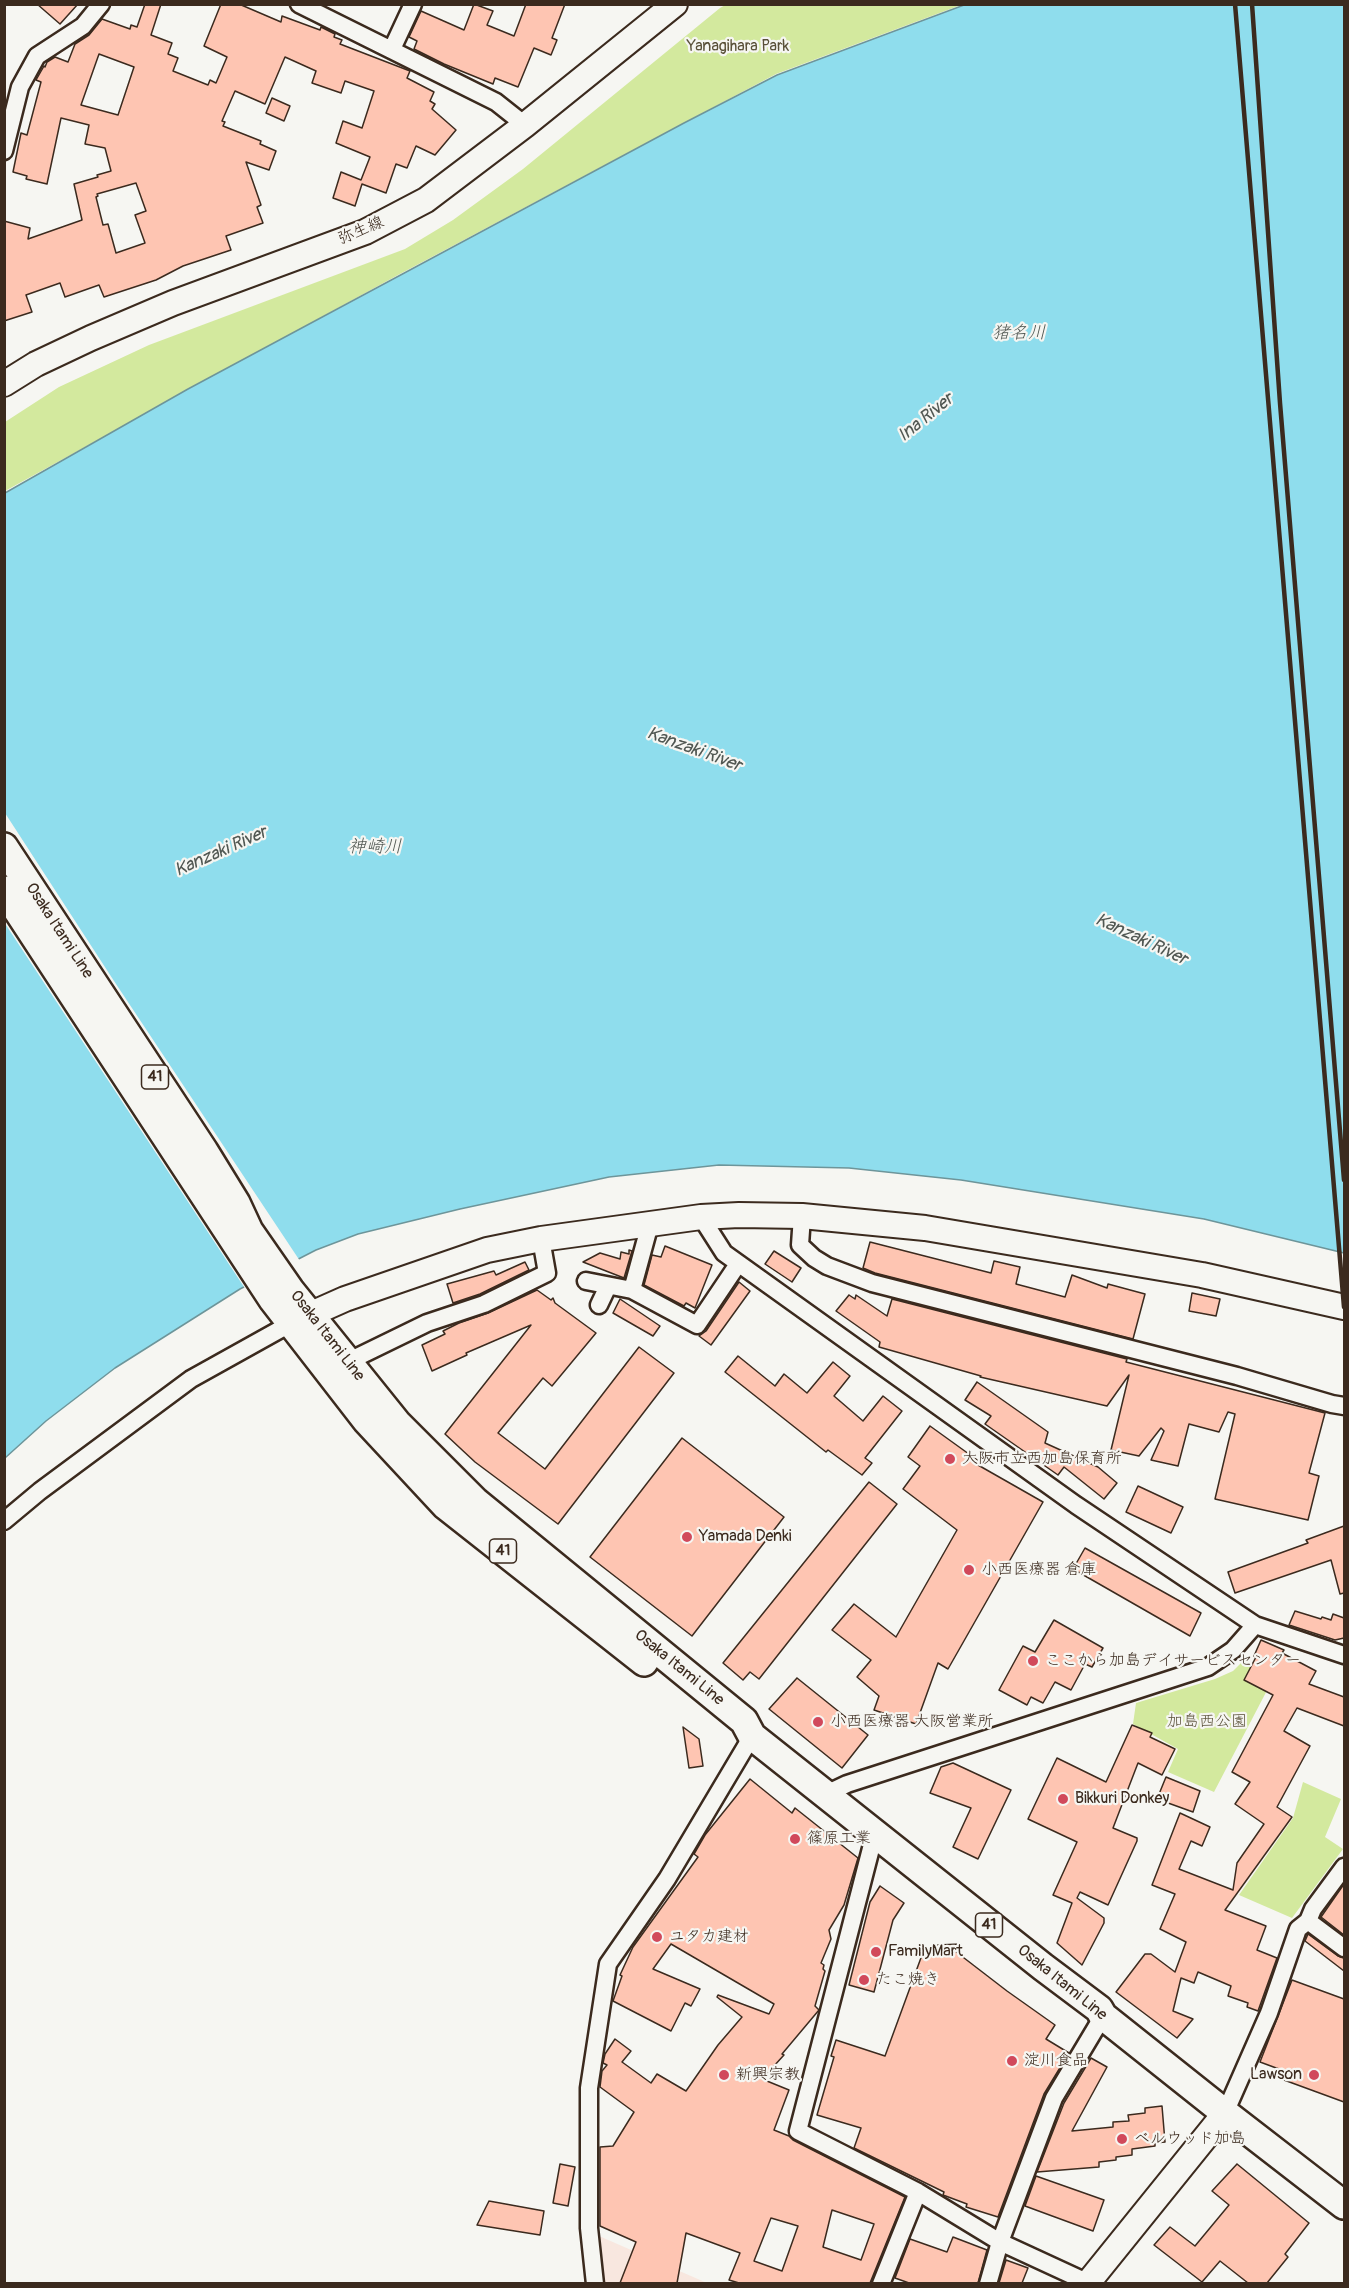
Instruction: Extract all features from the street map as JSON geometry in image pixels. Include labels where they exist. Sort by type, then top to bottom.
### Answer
[{"type":"main road","name":"Osaka Itami Line","points":[[4,847],[204,1150],[298,1316],[366,1420],[446,1506],[735,1732],[752,1736]]},
{"type":"main road","name":"Osaka Itami Line","points":[[4,890],[267,1291],[298,1316],[346,1362],[397,1423],[476,1502],[744,1721],[752,1736],[1042,1967],[1099,2009],[1103,2016],[1226,2114],[1344,2205]]},
{"type":"street","points":[[4,151],[20,87],[37,56],[83,26],[101,4]]},
{"type":"street","points":[[299,4],[324,10],[392,49],[496,102],[525,125]]},
{"type":"street","points":[[392,49],[413,4]]},
{"type":"street","name":"弥生線","points":[[4,384],[36,364],[150,313],[365,232],[426,200],[525,125],[675,4]]},
{"type":"street","points":[[4,1521],[40,1491],[191,1379],[298,1316],[477,1253],[541,1239],[701,1216],[802,1216],[925,1228],[1057,1249],[1202,1275],[1344,1307]]},
{"type":"street","points":[[701,1216],[724,1253],[738,1264],[1076,1505],[1255,1625],[1344,1655]]},
{"type":"street","points":[[802,1216],[800,1245],[827,1266],[872,1283],[1237,1376],[1344,1406]]},
{"type":"street","points":[[632,1290],[650,1224]]},
{"type":"street","points":[[346,1362],[427,1323],[484,1304],[547,1273],[541,1239]]},
{"type":"street","points":[[586,1281],[632,1290],[697,1325],[738,1264]]},
{"type":"street","points":[[599,1305],[608,1286]]},
{"type":"street","points":[[826,1794],[847,1784],[1208,1667],[1233,1650],[1255,1625]]},
{"type":"street","points":[[596,2283],[589,2228],[589,2088],[608,1964],[667,1879],[752,1736]]},
{"type":"street","points":[[875,1833],[798,2131],[918,2192],[1000,2242],[1089,2283],[1226,2114],[1269,2013],[1299,1929],[1308,1921],[1313,1909],[1344,1867]]},
{"type":"street","points":[[1308,1921],[1344,1948]]},
{"type":"street","points":[[988,2283],[1000,2242],[1054,2098],[1103,2016]]},
{"type":"street","points":[[881,2283],[918,2192]]},
{"type":"shaded area","points":[[599,2236],[707,2283],[604,2283]]},
{"type":"green space","name":"Yanagihara Park","points":[[727,4],[961,5],[776,74],[398,275],[5,491],[5,422],[59,387],[149,345],[405,249],[453,220],[523,169]]},
{"type":"green space","name":"加島西公園","points":[[1244,1660],[1275,1675],[1214,1792],[1168,1772],[1178,1749],[1133,1724],[1136,1703],[1215,1679],[1233,1671]]},
{"type":"green space","points":[[1303,1782],[1341,1799],[1325,1837],[1343,1849],[1292,1918],[1239,1895],[1293,1818]]},
{"type":"water","name":"神崎川","points":[[964,5],[1344,5],[1344,1253],[1204,1219],[961,1180],[849,1168],[719,1165],[609,1177],[358,1234],[316,1250],[240,1289],[115,1368],[46,1421],[5,1458],[5,493],[188,389],[777,75]]},
{"type":"pier","points":[[5,813],[300,1261],[246,1290],[4,922]]},
{"type":"building","points":[[37,4],[78,4],[60,24]]},
{"type":"building","points":[[145,4],[161,4],[151,35],[172,43],[168,54],[178,58],[173,71],[208,85],[210,80],[216,83],[227,57],[204,46],[221,4],[239,4],[281,22],[282,16],[320,30],[321,27],[342,40],[340,44],[410,71],[407,78],[434,92],[430,101],[435,104],[432,109],[456,130],[435,155],[416,146],[407,168],[396,164],[386,193],[362,184],[355,206],[333,198],[341,172],[361,180],[370,157],[336,143],[343,121],[362,128],[374,91],[345,81],[341,93],[312,83],[316,71],[285,57],[265,104],[235,91],[222,121],[225,122],[223,126],[261,141],[260,144],[276,151],[269,170],[246,162],[261,205],[257,207],[263,223],[226,236],[231,250],[183,266],[156,280],[104,297],[99,285],[65,297],[60,283],[26,295],[32,312],[4,321],[4,221],[30,228],[28,239],[82,220],[74,184],[111,171],[105,148],[85,144],[89,125],[61,118],[47,184],[26,179],[27,176],[13,172],[21,133],[27,135],[41,82],[36,80],[47,62],[55,57],[68,62],[75,44],[89,35],[102,19],[130,29],[131,25],[137,27]],"holes":[[[99,54],[134,67],[118,115],[81,105]],[[136,183],[146,211],[135,215],[145,243],[116,253],[108,224],[103,225],[96,197],[97,194]]]},
{"type":"building","points":[[474,4],[493,11],[487,25],[514,36],[526,4],[565,4],[552,38],[557,40],[551,55],[534,48],[518,87],[495,78],[493,84],[414,49],[417,41],[409,37],[421,11],[464,30]]},
{"type":"building","points":[[272,98],[290,106],[284,121],[266,113]]},
{"type":"building","points":[[870,1242],[991,1273],[994,1261],[1020,1267],[1016,1284],[1065,1297],[1072,1275],[1107,1288],[1108,1284],[1145,1294],[1133,1339],[875,1273],[863,1268]]},
{"type":"building","points":[[665,1246],[712,1265],[695,1308],[686,1303],[684,1306],[644,1285],[652,1255],[661,1257]]},
{"type":"building","points":[[629,1250],[632,1251],[624,1278],[583,1262],[600,1253],[620,1259],[621,1252],[629,1254]]},
{"type":"building","points":[[774,1251],[801,1268],[792,1282],[765,1264]]},
{"type":"building","points":[[525,1262],[529,1270],[480,1294],[453,1303],[447,1284],[494,1271],[496,1275]]},
{"type":"building","points":[[739,1282],[750,1291],[711,1345],[699,1336],[706,1331]]},
{"type":"building","points":[[537,1290],[551,1300],[553,1298],[555,1303],[596,1333],[552,1386],[543,1378],[498,1433],[545,1469],[639,1347],[674,1373],[558,1524],[475,1462],[445,1434],[531,1325],[466,1353],[467,1355],[432,1371],[422,1345],[445,1334],[443,1331],[459,1323],[488,1313]]},
{"type":"building","points":[[1192,1293],[1220,1299],[1216,1316],[1189,1311]]},
{"type":"building","points":[[849,1295],[855,1299],[856,1295],[887,1316],[892,1299],[1127,1359],[1126,1362],[1325,1413],[1309,1473],[1319,1476],[1308,1520],[1215,1499],[1235,1414],[1228,1412],[1219,1432],[1189,1424],[1178,1466],[1151,1460],[1164,1431],[1161,1428],[1139,1456],[1111,1450],[1129,1375],[1107,1406],[980,1377],[879,1347],[880,1342],[836,1311]]},
{"type":"building","points":[[620,1299],[660,1326],[653,1336],[613,1313]]},
{"type":"building","points":[[738,1356],[775,1386],[784,1374],[807,1393],[833,1362],[850,1376],[834,1396],[863,1421],[883,1396],[902,1411],[865,1458],[872,1463],[862,1475],[828,1450],[826,1452],[725,1372]]},
{"type":"building","points":[[977,1382],[1048,1432],[1045,1443],[1098,1467],[1117,1483],[1104,1499],[1064,1467],[1058,1475],[985,1424],[991,1416],[965,1400]]},
{"type":"building","points":[[930,1426],[980,1462],[978,1465],[1043,1502],[948,1669],[938,1663],[916,1724],[874,1710],[879,1696],[857,1677],[871,1660],[832,1630],[854,1604],[896,1637],[957,1530],[903,1489],[920,1466],[908,1457]]},
{"type":"building","name":"Yamada Denki","points":[[682,1438],[784,1517],[692,1636],[590,1557]]},
{"type":"building","points":[[869,1482],[897,1504],[759,1679],[750,1672],[743,1680],[723,1663]]},
{"type":"building","points":[[1138,1486],[1183,1507],[1171,1533],[1126,1512]]},
{"type":"building","points":[[1344,1526],[1344,1593],[1340,1594],[1331,1560],[1235,1593],[1228,1572],[1308,1543],[1306,1540]]},
{"type":"building","points":[[1085,1548],[1201,1613],[1190,1636],[1073,1569]]},
{"type":"building","points":[[1295,1611],[1321,1619],[1322,1617],[1331,1620],[1333,1614],[1344,1618],[1344,1638],[1335,1640],[1289,1625]]},
{"type":"building","points":[[1054,1620],[1103,1648],[1092,1667],[1085,1664],[1071,1690],[1055,1682],[1043,1703],[1031,1697],[1027,1705],[999,1690],[1023,1646],[1035,1652]]},
{"type":"building","points":[[1261,1640],[1284,1650],[1282,1653],[1316,1671],[1309,1684],[1344,1697],[1344,1726],[1297,1708],[1284,1731],[1310,1746],[1277,1807],[1292,1817],[1225,1910],[1266,1926],[1257,1950],[1277,1958],[1258,2011],[1247,2007],[1248,2003],[1228,1996],[1231,1986],[1198,1972],[1194,1983],[1181,1978],[1173,2011],[1193,2019],[1177,2038],[1116,1992],[1145,1954],[1151,1954],[1175,1972],[1186,1942],[1160,1929],[1175,1894],[1152,1885],[1180,1813],[1210,1827],[1202,1846],[1191,1841],[1179,1869],[1233,1890],[1237,1863],[1264,1824],[1235,1804],[1250,1782],[1232,1772],[1273,1695],[1244,1680],[1256,1657],[1254,1656]]},
{"type":"building","name":"小西医療器 大阪営業所","points":[[797,1678],[868,1735],[842,1768],[769,1709]]},
{"type":"building","points":[[1132,1725],[1152,1733],[1150,1737],[1175,1749],[1162,1775],[1138,1763],[1113,1828],[1137,1838],[1137,1841],[1108,1905],[1080,1892],[1077,1898],[1104,1918],[1104,1923],[1082,1965],[1057,1943],[1072,1903],[1053,1895],[1077,1842],[1028,1819],[1057,1758],[1106,1782]]},
{"type":"building","points":[[683,1727],[699,1739],[703,1766],[689,1768]]},
{"type":"building","points":[[953,1763],[1011,1790],[978,1859],[953,1847],[971,1808],[930,1793],[941,1767]]},
{"type":"building","points":[[1166,1777],[1200,1791],[1193,1812],[1157,1799]]},
{"type":"building","points":[[750,1779],[792,1813],[795,1808],[858,1858],[844,1905],[829,1930],[831,1939],[821,1963],[825,1971],[815,2006],[819,2010],[762,2079],[789,2090],[774,2130],[905,2197],[870,2283],[739,2283],[729,2280],[740,2253],[686,2233],[677,2283],[620,2283],[636,2242],[600,2226],[600,2147],[613,2146],[634,2112],[600,2087],[602,2071],[607,2065],[603,2063],[605,2054],[615,2039],[631,2051],[622,2062],[651,2083],[657,2074],[686,2091],[718,2045],[742,2017],[717,1997],[718,1995],[769,2014],[774,2004],[671,1944],[653,1969],[700,1989],[691,2006],[685,2003],[671,2031],[613,2001],[622,1976],[620,1975],[633,1947],[698,1857],[694,1854],[705,1835]],"holes":[[[832,2210],[874,2224],[861,2260],[823,2247]],[[771,2218],[798,2226],[782,2271],[754,2261]]]},
{"type":"building","points":[[1344,1884],[1344,1935],[1321,1917]]},
{"type":"building","points":[[880,1886],[904,1903],[893,1920],[874,1992],[849,1985],[870,1902]]},
{"type":"building","points":[[1308,1934],[1344,1958],[1344,1971],[1305,1941]]},
{"type":"building","points":[[961,1944],[955,1951],[1055,2025],[1046,2039],[1069,2053],[1044,2094],[998,2217],[966,2207],[967,2204],[943,2195],[944,2192],[854,2148],[861,2128],[817,2115],[834,2057],[831,2056],[836,2040],[885,2056],[922,1955],[927,1958],[937,1945]]},
{"type":"building","points":[[1292,1980],[1344,1999],[1344,2102],[1284,2080],[1287,2072],[1260,2062]]},
{"type":"building","points":[[1091,2058],[1107,2067],[1072,2131],[1113,2127],[1113,2122],[1129,2121],[1128,2115],[1145,2113],[1145,2108],[1162,2106],[1165,2142],[1155,2143],[1155,2146],[1132,2149],[1132,2155],[1099,2162],[1099,2167],[1037,2172],[1064,2103]]},
{"type":"building","points":[[560,2164],[575,2167],[568,2206],[553,2203]]},
{"type":"building","points":[[1237,2164],[1309,2223],[1285,2254],[1288,2257],[1267,2283],[1248,2283],[1220,2261],[1202,2282],[1154,2245],[1170,2227],[1195,2246],[1229,2205],[1212,2191]]},
{"type":"building","points":[[1036,2176],[1104,2200],[1093,2231],[1025,2206]]},
{"type":"building","points":[[489,2201],[544,2211],[540,2235],[477,2225]]},
{"type":"building","points":[[953,2237],[987,2250],[978,2283],[909,2283],[895,2278],[910,2239],[947,2252]]},
{"type":"building","points":[[1006,2260],[1028,2268],[1022,2283],[999,2283]]},
{"type":"railway","points":[[1235,4],[1344,1307]]},
{"type":"railway","points":[[1252,4],[1280,403],[1344,1180]]},
{"type":"place","name":"大阪市立西加島保育所","points":[[950,1459]]},
{"type":"place","name":"Yamada Denki","points":[[687,1537]]},
{"type":"place","name":"小西医療器 倉庫","points":[[969,1570]]},
{"type":"place","name":"ここから加島デイサービスセンター","points":[[1033,1661]]},
{"type":"place","name":"小西医療器 大阪営業所","points":[[818,1722]]},
{"type":"place","name":"Bikkuri Donkey","points":[[1063,1799]]},
{"type":"place","name":"篠原工業","points":[[795,1839]]},
{"type":"place","name":"ユタカ建材","points":[[657,1937]]},
{"type":"place","name":"FamilyMart","points":[[876,1952]]},
{"type":"place","name":"たこ焼き","points":[[864,1980]]},
{"type":"place","name":"淀川食品","points":[[1012,2061]]},
{"type":"place","name":"新興宗教","points":[[724,2075]]},
{"type":"place","name":"Lawson","points":[[1314,2075]]},
{"type":"place","name":"ベルウッド加島","points":[[1122,2139]]},
{"type":"water label","name":"猪名川","points":[[1019,333]]},
{"type":"water label","name":"Ina River","points":[[926,418]]},
{"type":"water label","name":"Kanzaki River","points":[[694,750]]},
{"type":"water label","name":"Kanzaki River","points":[[221,852]]},
{"type":"water label","name":"Kanzaki River","points":[[1141,940]]}]
